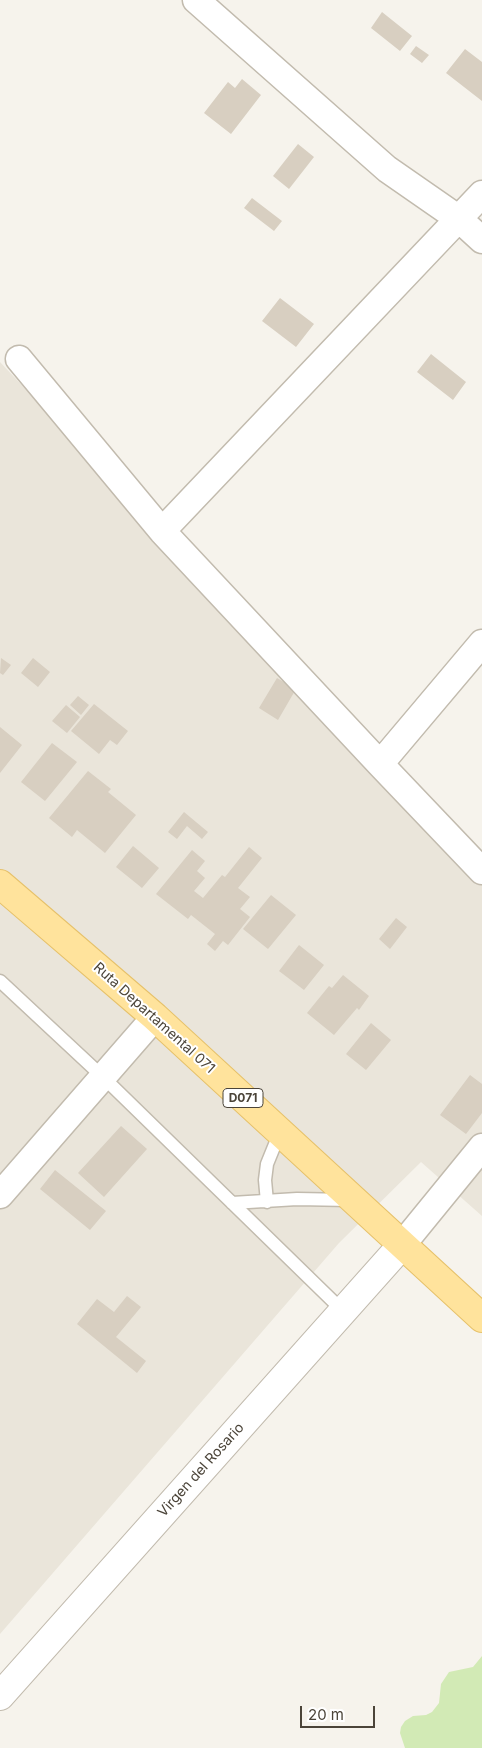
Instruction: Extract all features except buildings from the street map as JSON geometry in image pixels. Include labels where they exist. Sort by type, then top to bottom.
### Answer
[{"type":"main road","name":"Ruta Departamental 071","points":[[0,884],[156,1018],[482,1318]]},
{"type":"street","points":[[196,0],[387,169],[459,219],[482,240]]},
{"type":"street","points":[[162,531],[482,194]]},
{"type":"street","points":[[19,359],[162,531],[482,871]]},
{"type":"street","points":[[380,764],[482,643]]},
{"type":"street","points":[[0,1195],[156,1018]]},
{"type":"street","points":[[402,1244],[482,1147]]},
{"type":"street","name":"Virgen del Rosario","points":[[0,1696],[402,1244]]},
{"type":"lane","points":[[0,981],[103,1077],[343,1310]]},
{"type":"lane","points":[[267,1202],[265,1180],[267,1164],[280,1132]]},
{"type":"lane","points":[[232,1203],[297,1199],[353,1200]]},
{"type":"shaded area","points":[[0,362],[482,874],[482,1216],[421,1162],[339,1243],[0,1634]]},
{"type":"green space","points":[[482,1656],[482,1748],[405,1748],[400,1733],[405,1721],[413,1716],[426,1715],[432,1712],[439,1703],[441,1684],[449,1672],[473,1667]]}]
